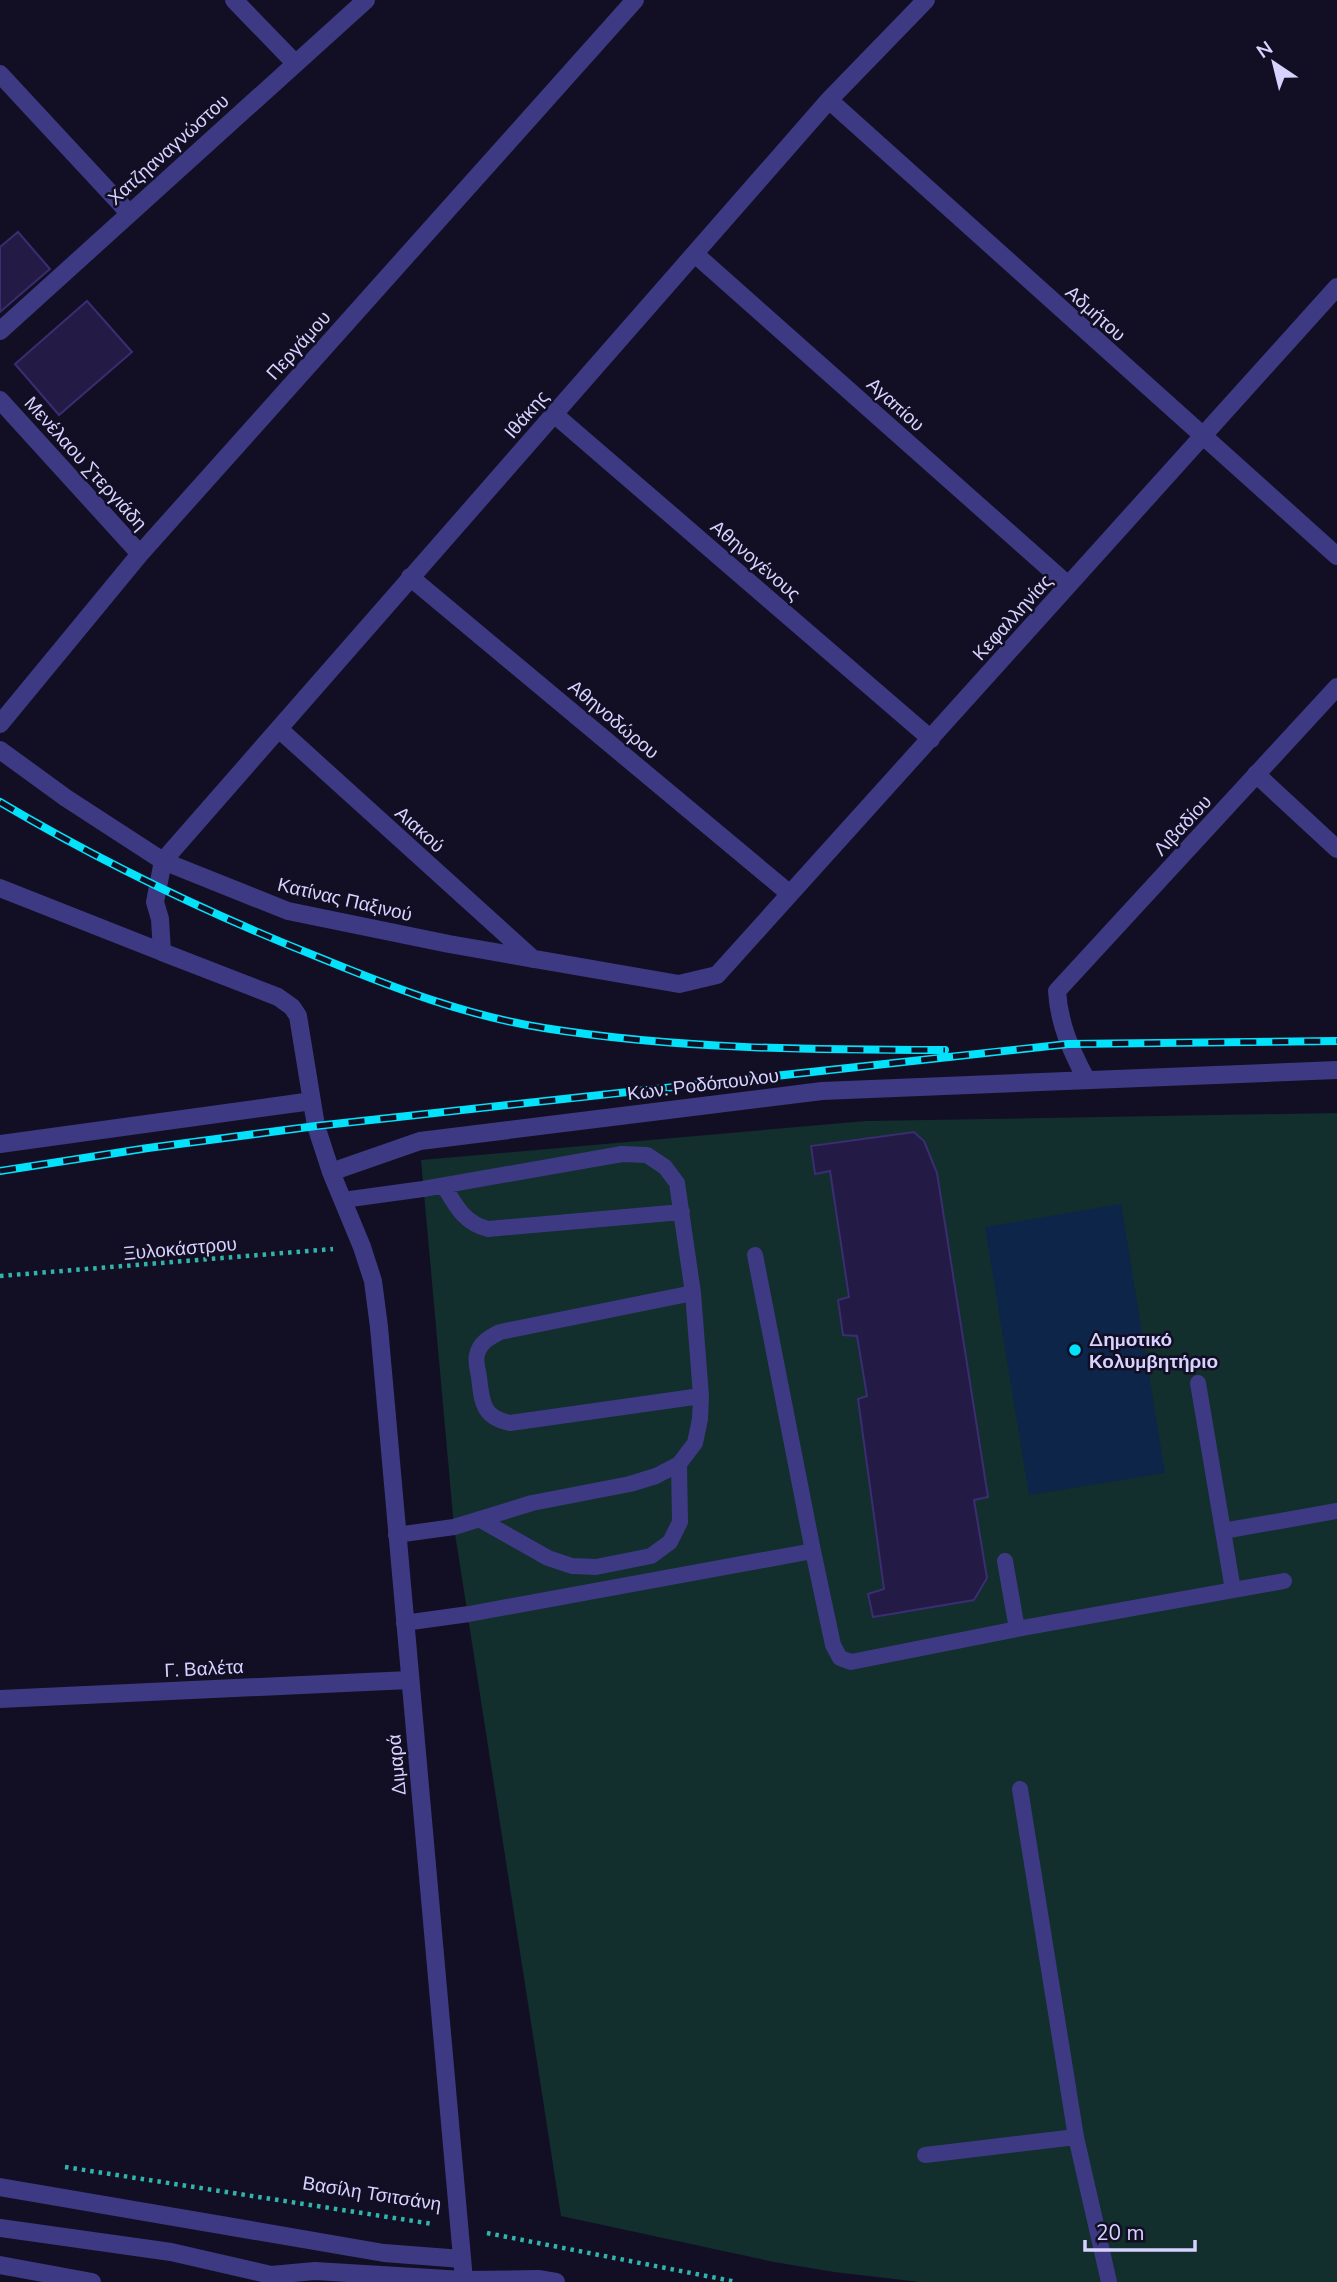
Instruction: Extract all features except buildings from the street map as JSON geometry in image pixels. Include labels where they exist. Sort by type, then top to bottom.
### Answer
[{"type":"street","points":[[234,0],[295,63]]},
{"type":"street","name":"Χατζηαναγνώστου","points":[[0,331],[366,0]]},
{"type":"street","name":"Περγάμου","points":[[0,724],[140,554],[635,0]]},
{"type":"street","name":"Ιθάκης","points":[[163,861],[829,100],[926,0]]},
{"type":"street","points":[[0,75],[129,213]]},
{"type":"street","name":"Αδμήτου","points":[[829,100],[1337,556]]},
{"type":"street","name":"Αγαπίου","points":[[695,254],[1068,585]]},
{"type":"street","name":"Κεφαλληνίας","points":[[717,975],[1337,287]]},
{"type":"street","name":"Μενέλαου Στεργιάδη","points":[[0,400],[140,554]]},
{"type":"street","name":"Αθηνογένους","points":[[554,414],[931,738]]},
{"type":"street","name":"Αθηνοδώρου","points":[[410,577],[790,894]]},
{"type":"street","name":"Λιβαδίου","points":[[1086,1079],[1068,1044],[1059,1013],[1057,991],[1337,687]]},
{"type":"street","name":"Αιακού","points":[[279,730],[533,959]]},
{"type":"street","name":"Κατίνας Παξινού","points":[[0,750],[66,798],[163,861],[288,911],[533,959],[679,984],[717,975]]},
{"type":"street","points":[[1256,775],[1337,849]]},
{"type":"street","points":[[0,888],[162,952],[160,919],[155,902],[163,861]]},
{"type":"street","name":"Διμαρά","points":[[162,952],[278,997],[292,1007],[300,1022],[316,1126],[373,1281],[464,2280]]},
{"type":"street","name":"Κων. Ροδόπουλου","points":[[331,1172],[420,1141],[822,1091],[1337,1070]]},
{"type":"street","points":[[0,1144],[312,1101]]},
{"type":"street","name":"Γ. Βαλέτα","points":[[0,1699],[409,1680]]},
{"type":"street","points":[[0,2187],[384,2253],[462,2259]]},
{"type":"street","points":[[0,2228],[171,2252],[279,2278],[315,2271],[464,2280],[538,2279],[556,2282]]},
{"type":"street","points":[[0,2265],[92,2282]]},
{"type":"lane","points":[[344,1200],[444,1186],[622,1154],[647,1155],[665,1167],[677,1183],[682,1212],[693,1293],[701,1396],[695,1443],[679,1464],[656,1476],[630,1484],[533,1503],[454,1527],[396,1535]]},
{"type":"lane","points":[[444,1186],[464,1218],[475,1226],[488,1229],[682,1212]]},
{"type":"lane","points":[[755,1255],[833,1646],[839,1658],[850,1662],[1284,1581]]},
{"type":"lane","points":[[693,1293],[500,1332],[481,1346],[476,1357],[482,1403],[498,1420],[510,1423],[701,1396]]},
{"type":"lane","points":[[1198,1383],[1233,1590]]},
{"type":"lane","points":[[479,1519],[548,1558],[572,1566],[596,1567],[651,1556],[670,1542],[680,1522],[679,1464]]},
{"type":"lane","points":[[1223,1531],[1337,1511]]},
{"type":"lane","points":[[404,1623],[469,1614],[813,1550]]},
{"type":"lane","points":[[1004,1561],[1017,1629]]},
{"type":"lane","points":[[1020,1789],[1076,2137],[1109,2282]]},
{"type":"lane","points":[[925,2155],[1076,2137]]},
{"type":"path","name":"Ξυλοκάστρου","points":[[0,1276],[362,1247]]},
{"type":"path","name":"Βασίλη Τσιτσάνη","points":[[54,2165],[458,2227],[737,2282]]},
{"type":"green space","points":[[1337,1113],[1337,2282],[920,2282],[774,2262],[561,2216],[454,1527],[421,1160],[866,1121]]},
{"type":"water","name":"Δημοτικό Κολυμβητήριο","points":[[1121,1204],[1165,1473],[1029,1495],[985,1227]]},
{"type":"railway","points":[[0,802],[118,867],[240,924],[377,980],[431,1000],[487,1016],[594,1035],[694,1044],[794,1049],[945,1050]]},
{"type":"railway","points":[[0,1171],[316,1126],[1068,1044],[1337,1041]]},
{"type":"place","name":"Δημοτικό Κολυμβητήριο","points":[[1075,1350]]}]
